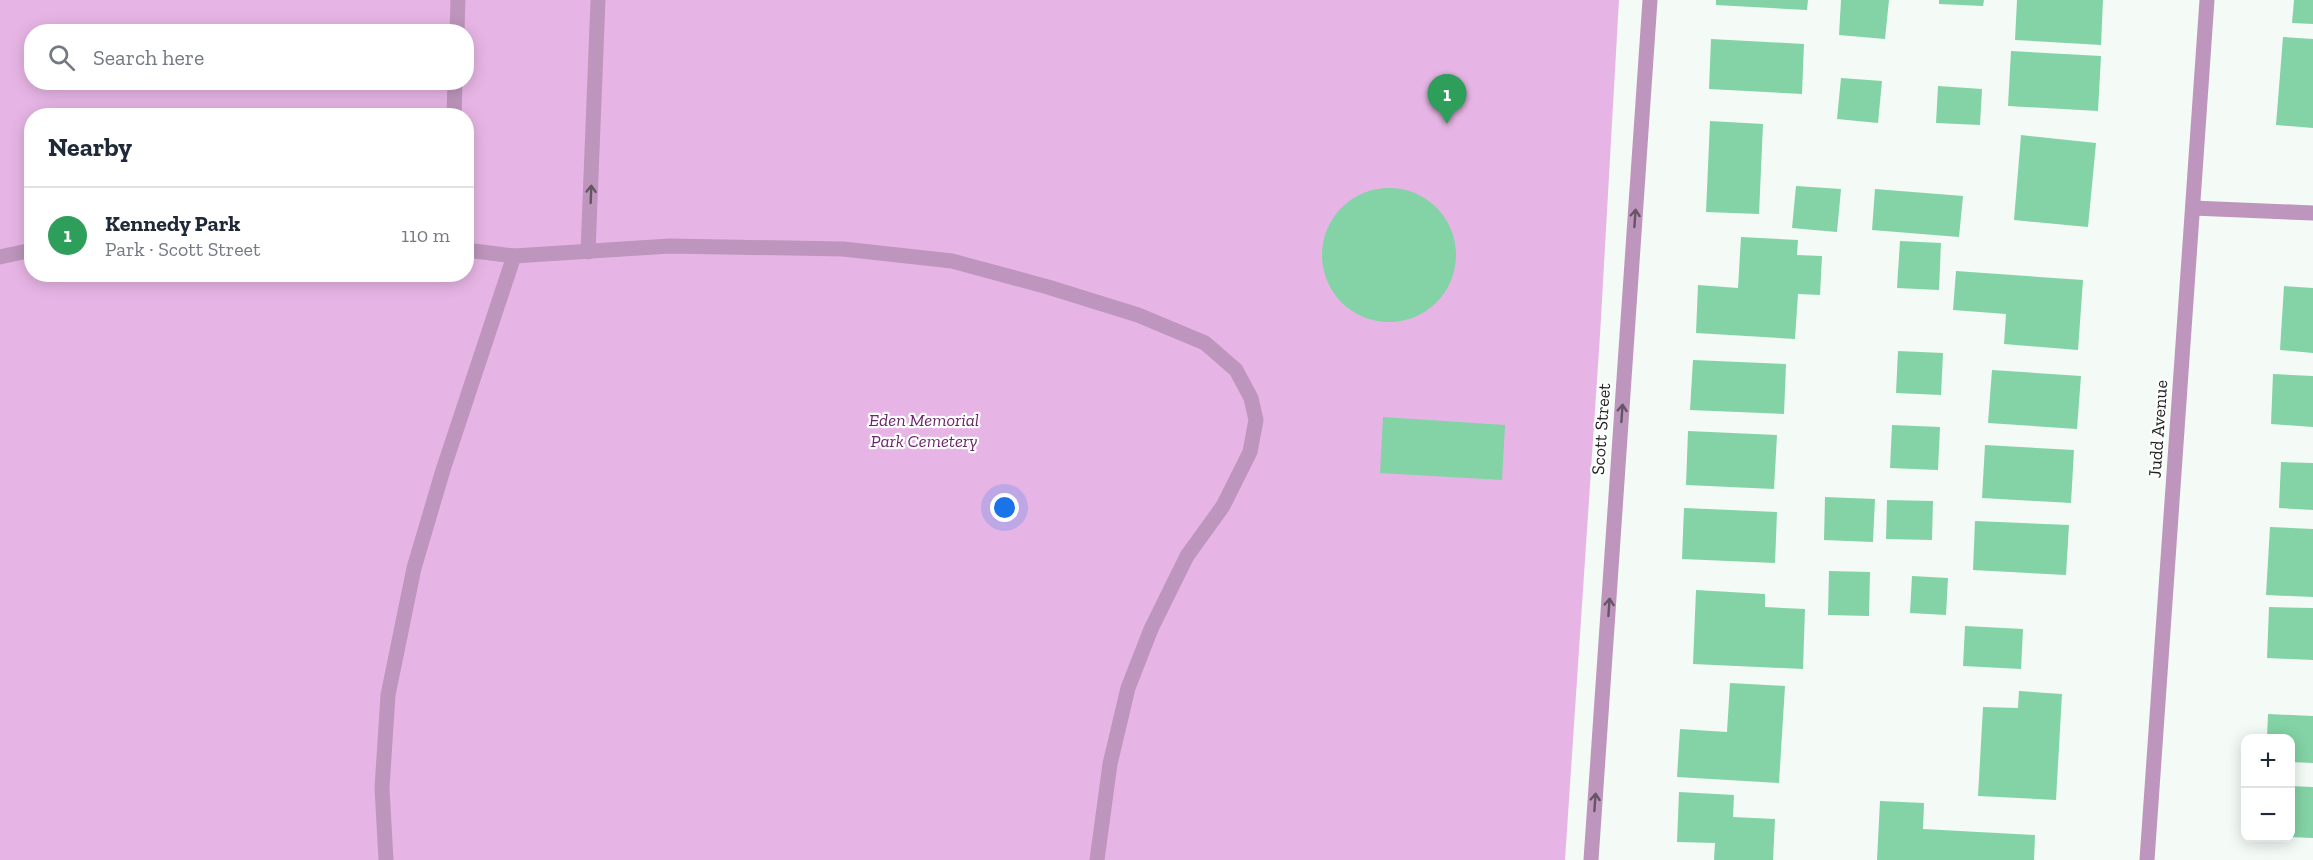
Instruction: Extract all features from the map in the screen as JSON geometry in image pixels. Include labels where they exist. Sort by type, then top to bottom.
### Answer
[{"type":"street","points":[[457,24],[458,0]]},
{"type":"street","points":[[588,252],[598,0]]},
{"type":"street","name":"Scott Street","points":[[1591,860],[1650,0]]},
{"type":"street","name":"Judd Avenue","points":[[2147,860],[2207,0]]},
{"type":"street","points":[[454,108],[455,90]]},
{"type":"street","points":[[2193,208],[2313,213]]},
{"type":"street","points":[[474,251],[514,256],[670,246],[843,249],[952,261],[1138,315],[1205,343],[1236,370],[1251,398],[1256,420],[1250,452],[1223,506],[1182,566],[1150,629],[1128,688],[1110,764],[1097,860]]},
{"type":"street","points":[[0,257],[24,252]]},
{"type":"street","points":[[386,860],[382,788],[388,695],[414,568],[442,470],[514,256]]},
{"type":"green space","name":"Eden Memorial Park Cemetery","points":[[0,0],[1619,0],[1600,335],[1565,860],[0,860]]},
{"type":"building","points":[[1716,0],[1808,0],[1807,10],[1716,5]]},
{"type":"building","points":[[1841,0],[1889,0],[1885,39],[1839,35]]},
{"type":"building","points":[[1939,0],[1984,0],[1983,6],[1939,4]]},
{"type":"building","points":[[2017,0],[2103,0],[2101,45],[2015,40]]},
{"type":"building","points":[[2294,0],[2313,0],[2313,24],[2292,23]]},
{"type":"building","points":[[2283,37],[2313,39],[2313,128],[2276,125]]},
{"type":"building","points":[[1711,39],[1804,44],[1802,94],[1709,89]]},
{"type":"building","points":[[2011,51],[2101,56],[2098,111],[2008,106]]},
{"type":"building","points":[[1841,78],[1882,81],[1878,123],[1837,119]]},
{"type":"building","points":[[1938,86],[1982,89],[1980,125],[1936,123]]},
{"type":"building","points":[[1710,121],[1763,124],[1759,214],[1706,212]]},
{"type":"building","points":[[2021,135],[2096,143],[2088,227],[2014,220]]},
{"type":"building","points":[[1796,186],[1841,189],[1837,232],[1792,228]]},
{"type":"building","points":[[1389,188],[1415,193],[1436,208],[1451,229],[1456,255],[1451,281],[1436,302],[1415,317],[1389,322],[1363,317],[1342,302],[1327,281],[1322,255],[1327,229],[1342,208],[1363,193]]},
{"type":"building","points":[[1875,189],[1963,196],[1959,237],[1872,230]]},
{"type":"building","points":[[1741,237],[1798,240],[1797,255],[1822,256],[1820,295],[1798,294],[1795,339],[1696,333],[1698,285],[1738,288]]},
{"type":"building","points":[[1900,241],[1941,243],[1939,290],[1897,288]]},
{"type":"building","points":[[1956,271],[2083,280],[2078,350],[2004,344],[2006,314],[1953,310]]},
{"type":"building","points":[[2284,286],[2313,288],[2313,353],[2280,350]]},
{"type":"building","points":[[1898,351],[1943,353],[1941,395],[1896,393]]},
{"type":"building","points":[[1693,360],[1786,364],[1784,414],[1690,410]]},
{"type":"building","points":[[1992,370],[2081,376],[2077,429],[1988,423]]},
{"type":"building","points":[[2273,374],[2313,376],[2313,427],[2271,424]]},
{"type":"building","points":[[1383,417],[1505,425],[1502,480],[1380,473]]},
{"type":"building","points":[[1892,425],[1940,427],[1938,470],[1890,468]]},
{"type":"building","points":[[1688,431],[1777,435],[1774,489],[1686,485]]},
{"type":"building","points":[[1985,445],[2074,450],[2071,503],[1982,498]]},
{"type":"building","points":[[2281,462],[2313,463],[2313,510],[2279,508]]},
{"type":"building","points":[[1825,497],[1875,499],[1873,542],[1824,540]]},
{"type":"building","points":[[1887,500],[1933,501],[1932,540],[1886,539]]},
{"type":"building","points":[[1684,508],[1777,512],[1775,563],[1682,559]]},
{"type":"building","points":[[1975,521],[2069,525],[2066,575],[1973,570]]},
{"type":"building","points":[[2270,527],[2313,529],[2313,597],[2266,595]]},
{"type":"building","points":[[1829,571],[1870,572],[1869,616],[1828,615]]},
{"type":"building","points":[[1912,576],[1948,578],[1946,615],[1910,613]]},
{"type":"building","points":[[1696,590],[1765,594],[1765,607],[1805,609],[1803,669],[1693,664]]},
{"type":"building","points":[[2269,607],[2313,608],[2313,660],[2267,658]]},
{"type":"building","points":[[1965,626],[2023,629],[2021,669],[1963,666]]},
{"type":"building","points":[[1730,683],[1785,686],[1779,783],[1677,777],[1680,729],[1727,732]]},
{"type":"building","points":[[2019,691],[2062,694],[2056,800],[1978,796],[1983,707],[2018,708]]},
{"type":"building","points":[[2268,714],[2313,716],[2313,763],[2295,762],[2295,734],[2267,734]]},
{"type":"building","points":[[2295,786],[2313,787],[2313,838],[2295,837]]},
{"type":"building","points":[[1679,792],[1734,795],[1733,817],[1775,819],[1773,860],[1714,860],[1715,843],[1677,842]]},
{"type":"building","points":[[1880,801],[1924,803],[1923,829],[2035,835],[2034,860],[1877,860]]},
{"type":"place","name":"Kennedy Park","points":[[1447,124]]}]
